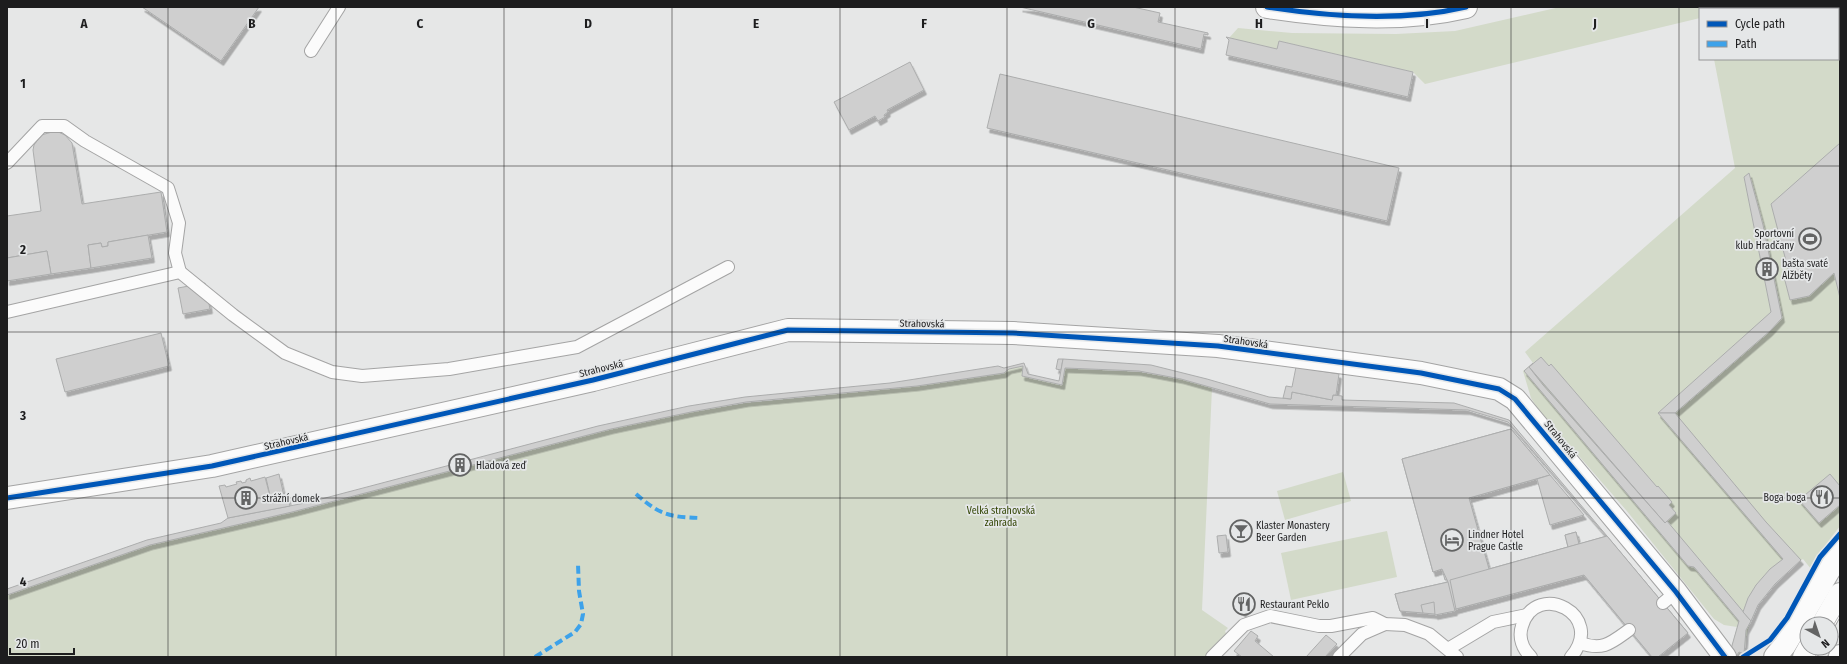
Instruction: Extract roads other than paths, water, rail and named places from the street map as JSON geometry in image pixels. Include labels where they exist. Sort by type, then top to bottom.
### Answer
[{"type":"street","points":[[1267,7],[1297,12],[1366,16],[1439,13],[1466,7]]},
{"type":"street","name":"Strahovská","points":[[7,498],[212,466],[593,380],[788,330],[1013,333],[1218,346],[1420,373],[1499,389],[1515,399],[1527,412],[1669,598],[1725,657]]},
{"type":"street","points":[[1775,657],[1785,645],[1840,552]]},
{"type":"street","points":[[1828,616],[1840,594]]},
{"type":"lane","points":[[310,51],[339,7]]},
{"type":"lane","points":[[7,163],[42,126],[64,126],[85,141],[168,188],[179,223],[175,253],[180,272],[233,315],[285,353],[332,372],[362,376],[449,369],[577,347],[728,267]]},
{"type":"lane","points":[[7,312],[180,272]]},
{"type":"lane","points":[[1531,657],[1523,646],[1521,638],[1521,630],[1527,615],[1534,609],[1549,604],[1557,604],[1565,607],[1575,615],[1581,626],[1580,643],[1571,657]]},
{"type":"lane","points":[[1448,649],[1493,622],[1527,615]]},
{"type":"lane","points":[[1212,657],[1244,625],[1270,616],[1318,626],[1331,626],[1373,618],[1385,624],[1405,625],[1430,634],[1457,657]]},
{"type":"lane","points":[[1338,657],[1362,634],[1385,624]]},
{"type":"lane","points":[[1580,643],[1600,647],[1610,644],[1629,630]]},
{"type":"tram line","points":[[1827,657],[1840,634]]},
{"type":"place","name":"Sportovní klub Hradčany","points":[[1810,239]]},
{"type":"place","name":"bašta svaté Alžběty","points":[[1767,269]]},
{"type":"place","name":"Hladová zeď","points":[[460,465]]},
{"type":"place","name":"Boga boga","points":[[1822,497]]},
{"type":"place","name":"strážní domek","points":[[246,498]]},
{"type":"place","name":"Klaster Monastery Beer Garden","points":[[1241,531]]},
{"type":"place","name":"Lindner Hotel Prague Castle","points":[[1452,540]]},
{"type":"place","name":"Restaurant Peklo","points":[[1244,604]]},
{"type":"park label","name":"Velká strahovská zahrada","points":[[1001,516]]}]
